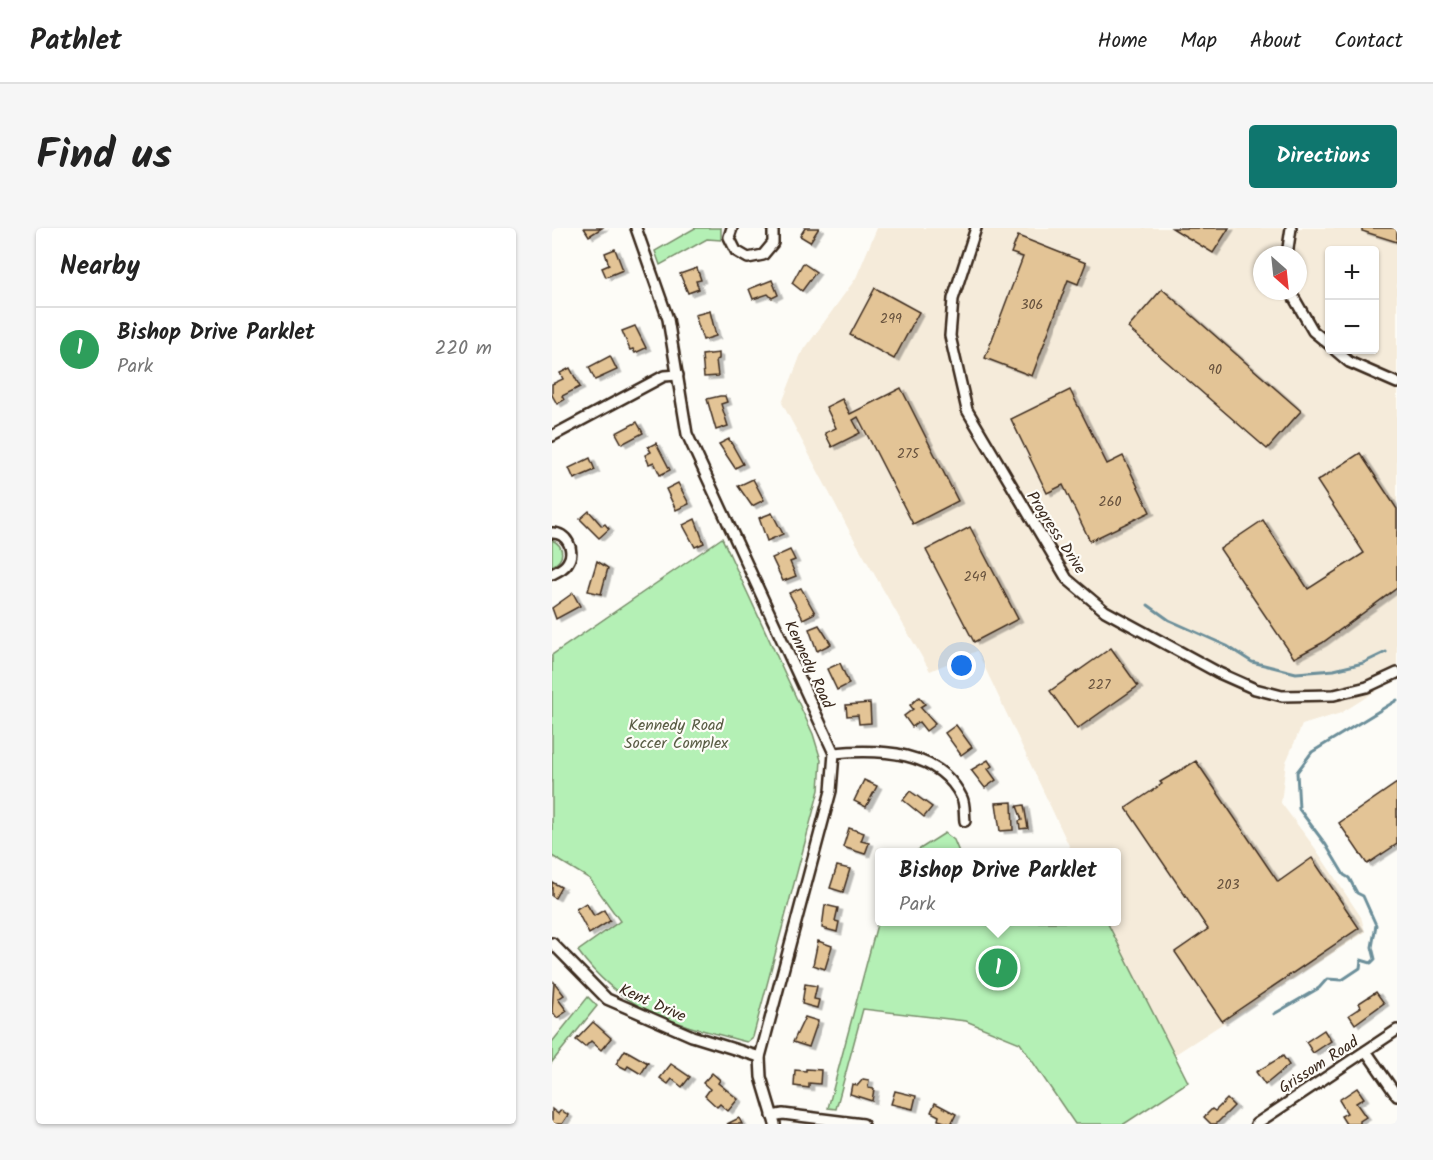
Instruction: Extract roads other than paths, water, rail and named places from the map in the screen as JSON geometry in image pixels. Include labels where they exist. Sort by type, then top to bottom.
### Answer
[{"type":"street","name":"Kennedy Road","points":[[636,228],[668,319],[678,375],[680,403],[687,434],[834,753],[831,791],[760,1057],[761,1077],[774,1120]]},
{"type":"street","points":[[732,228],[729,237],[736,251],[748,258],[763,255],[773,243],[773,228]]},
{"type":"street","name":"Progress Drive","points":[[976,228],[953,299],[950,336],[967,410],[1067,579],[1105,611],[1219,673],[1255,689],[1282,696],[1334,695],[1367,687],[1397,673]]},
{"type":"street","points":[[1288,246],[1291,228]]},
{"type":"street","points":[[1295,300],[1313,331],[1325,342]]},
{"type":"street","points":[[1340,354],[1349,362],[1397,383]]},
{"type":"street","points":[[552,436],[664,376],[678,375]]},
{"type":"street","points":[[552,533],[558,532],[565,537],[570,544],[571,553],[566,566],[552,574]]},
{"type":"street","points":[[834,753],[893,753],[914,758],[936,768],[964,799],[965,821]]},
{"type":"street","name":"Kent Drive","points":[[552,944],[607,999],[692,1036],[760,1057]]},
{"type":"street","name":"Grissom Road","points":[[1256,1124],[1397,1030]]},
{"type":"street","points":[[1366,1051],[1397,1096]]},
{"type":"street","points":[[774,1120],[783,1114],[863,1124]]},
{"type":"waterway","points":[[1148,605],[1169,620],[1227,646],[1252,662],[1296,673],[1334,670],[1363,663],[1386,652]]},
{"type":"waterway","points":[[1274,1014],[1319,988],[1327,979],[1342,980],[1360,968],[1361,960],[1371,963],[1375,959],[1372,947],[1376,925],[1363,896],[1357,893],[1349,878],[1344,875],[1326,845],[1299,809],[1297,772],[1312,752],[1397,700]]},
{"type":"place","name":"Bishop Drive Parklet","points":[[998,968]]},
{"type":"park label","name":"Kennedy Road Soccer Complex","points":[[676,733]]}]
